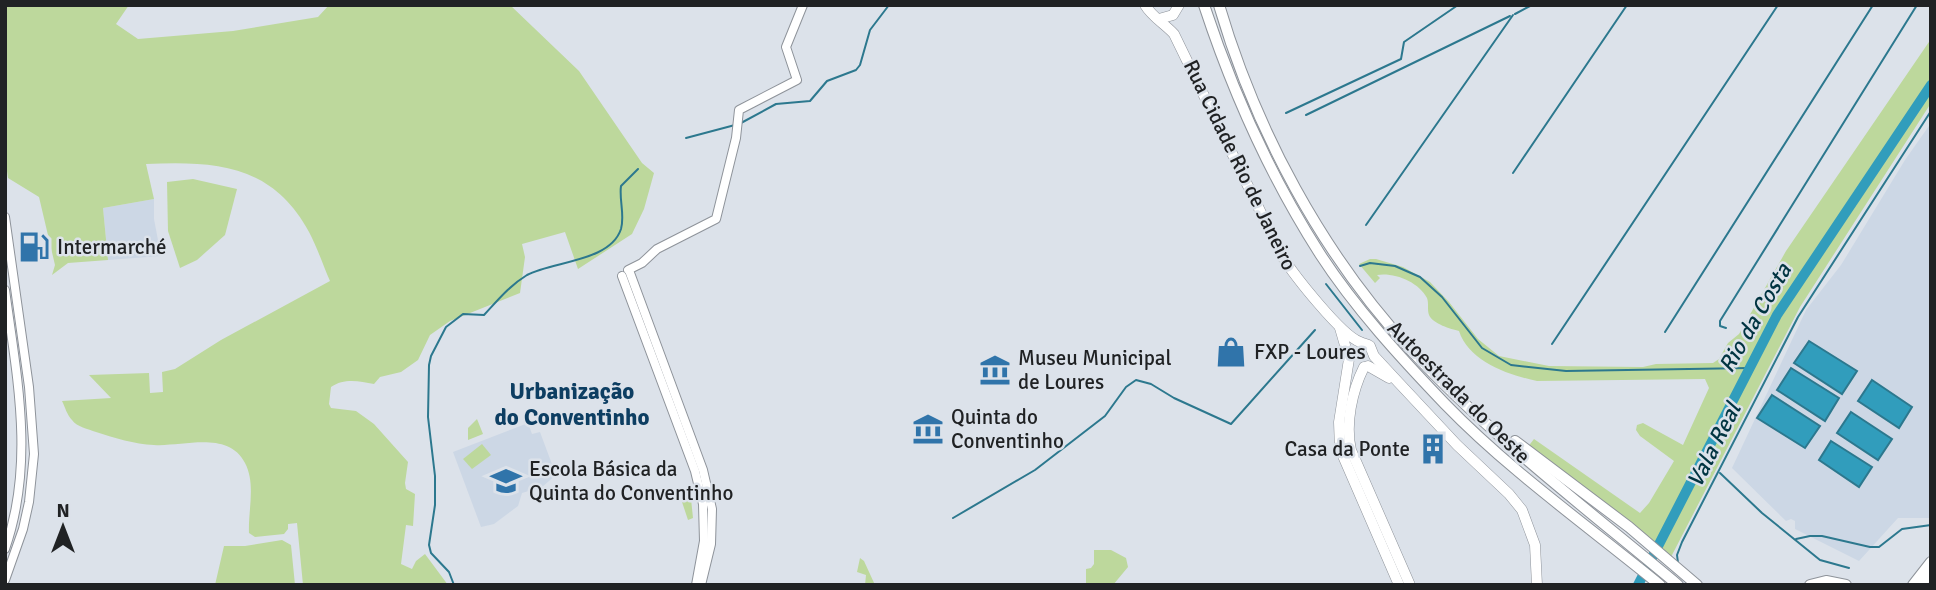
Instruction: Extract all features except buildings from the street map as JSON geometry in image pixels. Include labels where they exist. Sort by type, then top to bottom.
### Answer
[{"type":"highway","name":"Autoestrada do Oeste","points":[[1204,5],[1225,66],[1262,152],[1321,256],[1359,309],[1446,405],[1522,474],[1660,585]]},
{"type":"highway","name":"Autoestrada do Oeste","points":[[1219,5],[1241,71],[1271,139],[1305,204],[1367,298],[1411,350],[1483,421],[1678,585]]},
{"type":"highway","points":[[1483,421],[1513,440],[1629,527],[1696,584]]},
{"type":"highway","points":[[1913,585],[1931,562]]},
{"type":"highway","points":[[1810,585],[1826,581],[1846,585]]},
{"type":"main road","points":[[1137,5],[1147,8],[1174,34]]},
{"type":"main road","points":[[1174,34],[1173,15],[1179,5]]},
{"type":"main road","points":[[1159,19],[1173,15]]},
{"type":"main road","name":"Rua Cidade Rio de Janeiro","points":[[1174,34],[1282,256],[1302,286],[1360,342]]},
{"type":"main road","name":"Rua Cidade Rio de Janeiro","points":[[1339,324],[1349,356]]},
{"type":"main road","points":[[1399,585],[1340,449],[1339,422],[1349,356],[1352,346],[1360,342],[1370,346],[1369,363],[1355,387],[1348,439],[1410,585]]},
{"type":"main road","points":[[1349,356],[1357,367],[1369,363]]},
{"type":"main road","points":[[1369,363],[1399,383],[1522,510],[1529,524],[1537,585]]},
{"type":"street","points":[[698,585],[704,541],[703,504],[695,471],[627,273],[657,249],[713,222],[719,213],[742,107],[797,80],[786,47],[803,5]]},
{"type":"street","points":[[5,217],[29,387],[34,454],[23,529],[5,580]]},
{"type":"street","points":[[5,290],[18,382],[23,444],[19,498],[5,549]]},
{"type":"street","points":[[1923,585],[1931,570]]},
{"type":"shaded area","points":[[1931,123],[1931,518],[1898,518],[1859,561],[1795,529],[1795,521],[1786,521],[1732,468],[1806,310],[1841,265],[1905,160]]},
{"type":"shaded area","points":[[154,199],[154,219],[161,256],[108,260],[103,208]]},
{"type":"shaded area","name":"Escola Básica da Quinta do Conventinho","points":[[528,423],[532,434],[540,432],[556,475],[542,487],[522,493],[518,506],[494,524],[481,527],[453,452]]},
{"type":"green space","points":[[5,5],[129,5],[116,24],[138,39],[233,31],[318,17],[329,5],[510,5],[579,71],[642,163],[654,173],[644,209],[632,234],[578,269],[565,232],[522,244],[525,257],[520,293],[450,321],[430,335],[418,360],[401,372],[380,377],[374,384],[346,381],[331,387],[331,408],[356,411],[374,424],[408,462],[405,483],[406,489],[415,494],[413,526],[406,525],[401,564],[412,569],[416,561],[425,554],[448,585],[303,585],[297,523],[288,524],[284,534],[255,537],[249,533],[250,480],[245,463],[237,453],[216,443],[154,445],[132,442],[83,428],[70,418],[62,401],[111,398],[89,375],[149,373],[150,393],[163,392],[162,372],[175,369],[221,340],[330,281],[309,232],[294,209],[278,192],[239,171],[218,166],[171,163],[146,164],[154,199],[103,208],[108,260],[68,263],[52,275],[55,265],[39,197],[8,178],[5,157]]},
{"type":"green space","points":[[1931,39],[1931,103],[1800,307],[1671,557],[1527,448],[1534,439],[1640,513],[1674,461],[1640,436],[1636,430],[1637,425],[1643,423],[1683,445],[1709,388],[1705,379],[1537,381],[1514,375],[1491,365],[1471,351],[1459,331],[1434,321],[1428,313],[1427,298],[1418,287],[1398,277],[1384,274],[1377,275],[1380,278],[1375,283],[1359,264],[1376,259],[1403,267],[1430,282],[1478,339],[1499,356],[1549,366],[1643,367],[1656,364],[1713,363],[1719,359],[1728,343],[1739,334],[1786,251]]},
{"type":"green space","points":[[193,179],[237,189],[225,235],[197,260],[180,268],[168,231],[167,182]]},
{"type":"green space","points":[[477,419],[483,434],[468,440],[468,428]]},
{"type":"green space","points":[[482,444],[491,455],[472,469],[463,459]]},
{"type":"green space","points":[[690,489],[693,518],[688,520],[679,493]]},
{"type":"green space","points":[[282,540],[291,545],[295,585],[215,585],[224,546],[245,546]]},
{"type":"green space","points":[[1094,550],[1111,550],[1126,558],[1128,567],[1113,585],[1086,585],[1086,569],[1094,564]]},
{"type":"green space","points":[[860,558],[875,585],[865,585],[866,575],[857,572]]},
{"type":"water","points":[[1809,341],[1857,371],[1842,394],[1794,363]]},
{"type":"water","points":[[1791,368],[1839,398],[1825,421],[1777,390]]},
{"type":"water","points":[[1872,380],[1912,407],[1899,428],[1858,401]]},
{"type":"water","points":[[1772,395],[1820,426],[1805,448],[1757,418]]},
{"type":"water","points":[[1851,412],[1892,439],[1878,460],[1837,433]]},
{"type":"water","points":[[1831,441],[1872,467],[1859,487],[1819,460]]},
{"type":"waterway","points":[[741,123],[776,104],[810,101],[827,81],[856,70],[860,65],[870,30],[889,5]]},
{"type":"waterway","points":[[1286,113],[1401,59],[1404,42],[1458,5]]},
{"type":"waterway","points":[[1515,14],[1532,5]]},
{"type":"waterway","points":[[1513,173],[1627,5]]},
{"type":"waterway","points":[[1552,344],[1778,5]]},
{"type":"waterway","points":[[1665,332],[1873,5]]},
{"type":"waterway","points":[[1726,328],[1720,326],[1720,321],[1917,5]]},
{"type":"waterway","points":[[1366,225],[1513,15]]},
{"type":"waterway","points":[[1306,115],[1510,16]]},
{"type":"waterway","name":"Rio da Costa","points":[[1638,585],[1777,315],[1931,85]]},
{"type":"waterway","name":"Vala Real","points":[[1678,563],[1677,555],[1682,542],[1798,317],[1931,111]]},
{"type":"waterway","points":[[686,138],[735,125]]},
{"type":"waterway","points":[[454,585],[449,572],[431,553],[429,545],[435,505],[435,476],[428,417],[431,356],[446,327],[463,314],[484,315],[527,275],[593,254],[615,240],[622,224],[621,186],[638,169]]},
{"type":"waterway","points":[[1360,266],[1370,263],[1395,266],[1420,277],[1442,297],[1482,348],[1511,365],[1566,371],[1750,368]]},
{"type":"waterway","points":[[1326,284],[1362,330]]},
{"type":"waterway","points":[[953,518],[1035,470],[1105,416],[1126,387],[1136,380],[1151,384],[1174,398],[1231,424],[1315,330]]},
{"type":"waterway","points":[[1720,473],[1762,513],[1820,560],[1849,568]]},
{"type":"waterway","points":[[1796,539],[1822,536],[1879,547],[1902,529],[1931,525]]},
{"type":"place","name":"Intermarché","points":[[34,247]]},
{"type":"place","name":"FXP - Loures","points":[[1231,352]]},
{"type":"place","name":"Museu Municipal de Loures","points":[[995,370]]},
{"type":"place","name":"Quinta do Conventinho","points":[[928,429]]},
{"type":"place","name":"Casa da Ponte","points":[[1433,449]]},
{"type":"place","name":"Escola Básica da Quinta do Conventinho","points":[[506,481]]},
{"type":"district","name":"Urbanização do Conventinho","points":[[572,404]]}]
